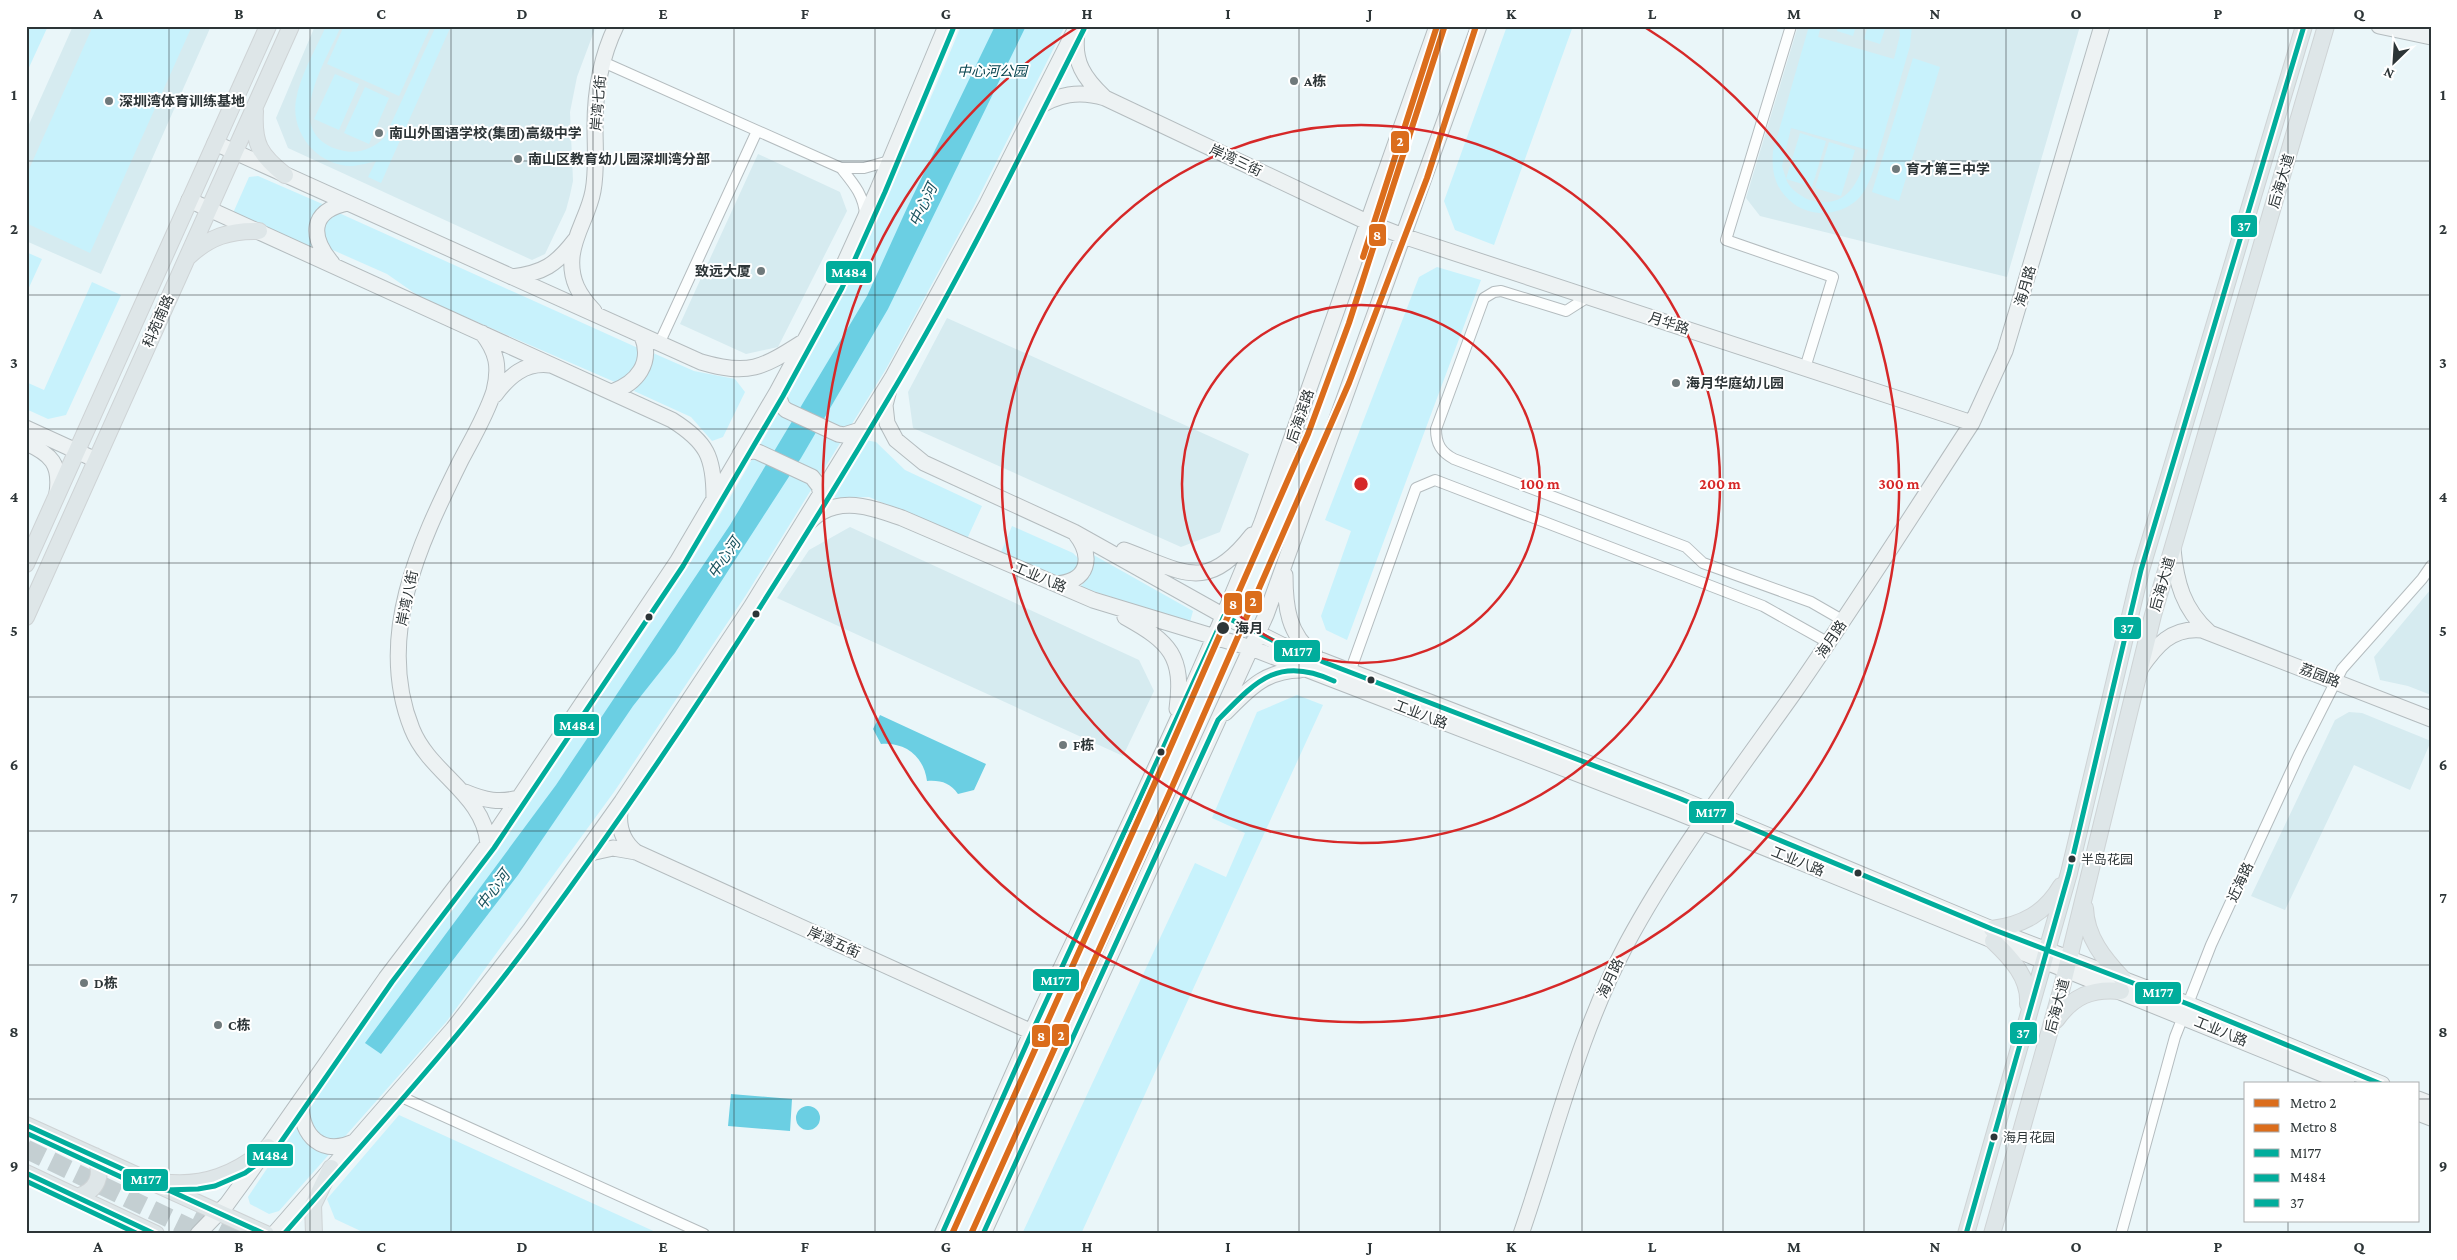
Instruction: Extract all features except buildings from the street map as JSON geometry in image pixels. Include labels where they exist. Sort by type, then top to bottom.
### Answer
[{"type":"main road","name":"科苑南路","points":[[26,564],[268,26]]},
{"type":"main road","name":"科苑南路","points":[[26,617],[291,26]]},
{"type":"main road","name":"岸湾七街","points":[[576,239],[587,213],[594,184],[595,108],[603,62],[616,26]]},
{"type":"main road","points":[[198,1234],[219,1212],[268,1147],[365,1007],[488,844],[677,562],[777,392],[835,284],[946,26]]},
{"type":"main road","points":[[1077,26],[1075,52],[1078,64],[1090,84],[1105,98]]},
{"type":"main road","points":[[274,1234],[453,1029],[586,854],[622,801],[798,533],[892,378],[987,204],[1077,26]]},
{"type":"main road","name":"后海滨路","points":[[942,1234],[1032,1032],[1176,724],[1224,616],[1262,522],[1437,26]]},
{"type":"main road","points":[[983,1234],[1258,632],[1285,566],[1479,26]]},
{"type":"main road","name":"海月路","points":[[1520,1234],[1580,1048],[1604,989],[1628,942],[1672,868],[1844,621],[1972,423],[1993,381],[2007,342],[2102,26]]},
{"type":"main road","name":"后海大道","points":[[1966,1234],[2069,873],[2141,570],[2304,26]]},
{"type":"main road","name":"后海大道","points":[[1992,1234],[2068,964],[2140,669],[2173,546],[2326,26]]},
{"type":"main road","points":[[2379,26],[2431,37]]},
{"type":"main road","points":[[1035,109],[1048,101],[1071,93],[1094,94],[1105,98]]},
{"type":"main road","name":"岸湾三街","points":[[1105,98],[1367,222]]},
{"type":"main road","points":[[256,106],[255,134],[258,146],[265,157],[285,175]]},
{"type":"main road","points":[[215,143],[701,362],[724,368],[744,370],[772,361],[804,342]]},
{"type":"main road","points":[[189,200],[672,420],[697,439],[711,462],[714,475],[714,500]]},
{"type":"main road","points":[[333,265],[322,251],[316,234],[318,222],[331,208],[348,204]]},
{"type":"main road","name":"月华路","points":[[1367,222],[1404,236],[1972,423]]},
{"type":"main road","points":[[185,260],[199,247],[219,235],[231,232],[259,231]]},
{"type":"main road","points":[[512,277],[535,274],[547,268],[566,252],[576,239]]},
{"type":"main road","points":[[576,239],[572,256],[573,277],[580,297],[600,316]]},
{"type":"main road","points":[[481,332],[493,348],[497,359],[497,380],[490,403]]},
{"type":"main road","points":[[612,392],[632,383],[641,370],[647,354],[642,336]]},
{"type":"main road","points":[[490,403],[509,379],[523,368],[541,364],[554,366]]},
{"type":"main road","name":"工业八路","points":[[892,378],[885,414],[896,440],[910,452],[945,474],[1074,532],[1224,616],[1350,672],[1992,935],[2377,1082]]},
{"type":"main road","points":[[777,392],[782,406],[786,410],[838,434],[844,435],[860,430]]},
{"type":"main road","name":"岸湾八街","points":[[488,844],[482,817],[460,790],[427,756],[412,730],[401,689],[399,644],[404,603],[415,559],[441,500],[490,403]]},
{"type":"main road","points":[[26,428],[96,460]]},
{"type":"main road","points":[[26,443],[47,454],[54,463],[58,482],[56,497]]},
{"type":"main road","points":[[740,454],[752,451],[758,452],[812,477],[819,486],[821,495]]},
{"type":"main road","name":"工业八路","points":[[798,533],[820,513],[835,506],[857,506],[877,509],[1093,600],[1250,648],[1707,817]]},
{"type":"main road","points":[[1074,532],[1182,572],[1207,573],[1216,570],[1232,559],[1262,522]]},
{"type":"main road","points":[[1054,584],[1074,580],[1081,575],[1085,567],[1085,549],[1074,532]]},
{"type":"main road","name":"荔园路","points":[[2173,546],[2174,567],[2183,598],[2194,617],[2209,632]]},
{"type":"main road","points":[[1285,566],[1285,596],[1290,625],[1302,643],[1326,662]]},
{"type":"main road","points":[[1093,600],[1149,630],[1167,646],[1174,656],[1180,680],[1176,724]]},
{"type":"main road","name":"荔园路","points":[[2140,669],[2162,641],[2173,634],[2193,629],[2209,632],[2431,719]]},
{"type":"main road","points":[[1218,720],[1247,691],[1266,676],[1282,672],[1306,670]]},
{"type":"main road","points":[[460,790],[492,801],[502,802],[521,796]]},
{"type":"main road","points":[[622,801],[619,819],[622,835],[629,846],[636,852]]},
{"type":"main road","points":[[586,854],[612,848],[636,852]]},
{"type":"main road","name":"岸湾五街","points":[[636,852],[1032,1032]]},
{"type":"main road","points":[[2026,1025],[2028,999],[2025,982],[1992,935],[2023,923],[2043,910],[2069,873]]},
{"type":"main road","points":[[2050,1031],[2063,1011],[2073,1002],[2094,991],[2122,985],[2090,935],[2085,919],[2084,899]]},
{"type":"main road","name":"工业八路","points":[[2186,1010],[2343,1082]]},
{"type":"main road","points":[[301,1102],[302,1123],[306,1132],[320,1144],[338,1147],[356,1140]]},
{"type":"main road","points":[[26,1125],[266,1234]]},
{"type":"main road","points":[[147,1180],[174,1184],[197,1183],[217,1178],[250,1162],[268,1147]]},
{"type":"main road","points":[[77,1197],[92,1189],[98,1181],[100,1172],[95,1156]]},
{"type":"main road","points":[[314,1234],[313,1205],[331,1168]]},
{"type":"main road","points":[[26,1173],[156,1234]]},
{"type":"main road","points":[[113,1214],[130,1234]]},
{"type":"street","points":[[1791,26],[1726,240],[1832,277],[1805,368]]},
{"type":"street","points":[[603,62],[841,168],[864,168],[889,162]]},
{"type":"street","points":[[659,344],[757,131]]},
{"type":"street","points":[[841,168],[858,189],[864,206],[865,217]]},
{"type":"street","points":[[1588,297],[1566,311],[1501,291],[1488,294],[1484,298],[1436,429],[1438,444],[1441,449],[1454,459],[1686,547],[1704,563],[1811,602],[1844,621]]},
{"type":"street","points":[[1350,672],[1416,488],[1435,480],[1763,606],[1829,643]]},
{"type":"street","name":"近海路","points":[[2121,1234],[2173,1045],[2212,945],[2335,680],[2431,566]]},
{"type":"street","points":[[397,1095],[704,1234]]},
{"type":"shaded area","name":"深圳湾体育训练基地","points":[[73,26],[211,26],[101,274],[26,241],[26,131]]},
{"type":"shaded area","name":"南山外国语学校(集团)高级中学","points":[[315,26],[596,26],[577,77],[570,112],[573,181],[570,195],[566,210],[545,254],[532,260],[288,148],[276,118]]},
{"type":"shaded area","name":"育才第三中学","points":[[1798,26],[2080,26],[2007,277],[1760,216],[1746,198]]},
{"type":"shaded area","name":"致远大厦","points":[[758,154],[840,192],[847,211],[778,347],[746,354],[680,324]]},
{"type":"shaded area","points":[[947,318],[1249,454],[1220,532],[1181,547],[913,428],[908,392]]},
{"type":"shaded area","points":[[850,527],[1139,660],[1154,691],[1123,756],[777,598],[809,550]]},
{"type":"shaded area","points":[[2431,589],[2431,695],[2408,686],[2380,680],[2374,657]]},
{"type":"shaded area","points":[[2349,712],[2362,713],[2431,741],[2410,790],[2354,765],[2285,910],[2251,896],[2335,720]]},
{"type":"green space","points":[[26,26],[48,26],[26,74]]},
{"type":"green space","name":"深圳湾体育训练基地","points":[[93,26],[192,26],[90,253],[26,223],[26,176]]},
{"type":"green space","points":[[326,26],[341,26],[318,76],[312,95],[310,113],[312,128],[322,141],[340,150],[353,152],[370,148],[385,137],[436,26],[451,26],[381,183],[368,177],[376,161],[353,166],[329,161],[318,155],[310,146],[302,136],[298,125],[295,113],[298,91]]},
{"type":"green space","points":[[344,26],[431,26],[399,96],[327,64]]},
{"type":"green space","name":"中心河公园","points":[[961,26],[1065,26],[973,208],[886,369],[746,595],[614,792],[447,1021],[279,1211],[269,1214],[250,1204],[248,1197],[354,1039],[602,694],[705,539],[777,415],[843,288],[904,158]]},
{"type":"green space","points":[[1507,26],[1573,26],[1494,245],[1455,230],[1444,201]]},
{"type":"green space","points":[[1809,26],[1821,26],[1818,37],[1894,59],[1900,35],[1899,26],[1912,26],[1910,46],[1873,170],[1869,182],[1860,197],[1844,209],[1834,212],[1824,213],[1803,209],[1788,199],[1779,187],[1774,174],[1773,151]],"holes":[[[1791,128],[1868,150],[1860,175],[1850,190],[1837,200],[1828,202],[1810,200],[1796,192],[1787,182],[1782,166]]]},
{"type":"green space","points":[[1838,26],[1856,26],[1853,36],[1837,31]]},
{"type":"green space","points":[[1868,26],[1886,26],[1880,44],[1864,39]]},
{"type":"green space","points":[[1913,58],[1940,67],[1899,201],[1872,192]]},
{"type":"green space","points":[[335,74],[359,84],[339,130],[314,119]]},
{"type":"green space","points":[[365,87],[389,98],[369,144],[344,133]]},
{"type":"green space","points":[[1800,133],[1826,141],[1812,187],[1786,179]]},
{"type":"green space","points":[[1829,142],[1855,150],[1841,196],[1815,188]]},
{"type":"green space","points":[[258,176],[327,206],[315,249],[233,213],[249,177]]},
{"type":"green space","points":[[339,213],[638,348],[635,364],[630,372],[617,383],[420,297],[387,274],[326,247],[323,236],[324,226],[329,218]]},
{"type":"green space","points":[[26,252],[42,259],[26,294]]},
{"type":"green space","points":[[1437,267],[1481,280],[1347,640],[1326,630],[1321,616],[1351,531],[1325,520],[1419,277]]},
{"type":"green space","points":[[92,282],[121,295],[66,415],[48,419],[26,409],[26,382],[44,390]]},
{"type":"green space","points":[[653,353],[694,371],[735,379],[745,392],[723,437],[712,441],[691,417],[634,391],[647,376]]},
{"type":"green space","points":[[865,440],[876,442],[905,470],[982,506],[967,539],[869,497],[835,498],[833,493]]},
{"type":"green space","points":[[1012,526],[1073,553],[1079,559],[1078,568],[1065,579],[1001,552]]},
{"type":"green space","points":[[1090,553],[1193,611],[1190,622],[1080,587],[1090,576]]},
{"type":"green space","points":[[1297,695],[1323,705],[1081,1234],[1022,1234],[1195,863],[1226,877],[1245,833],[1212,818],[1257,712]]},
{"type":"green space","points":[[399,1115],[660,1234],[367,1234],[335,1219],[327,1199]]},
{"type":"water","name":"中心河","points":[[995,26],[1026,26],[888,309],[801,458],[675,653],[633,706],[518,875],[381,1054],[365,1043],[556,785],[730,525],[867,296],[907,208]]},
{"type":"water","points":[[880,715],[986,764],[974,790],[958,794],[945,783],[927,781],[918,758],[906,748],[881,744],[873,729]]},
{"type":"water","points":[[731,1094],[792,1099],[790,1131],[728,1126]]},
{"type":"water","points":[[808,1106],[816,1110],[820,1118],[816,1126],[808,1130],[800,1126],[796,1118],[800,1110]]},
{"type":"tunnel","points":[[26,1149],[202,1234]]},
{"type":"tunnel","points":[[197,1211],[243,1234]]},
{"type":"metro line","name":"2","points":[[1363,257],[1437,26]]},
{"type":"metro line","name":"2","points":[[971,1234],[1169,794],[1349,383],[1427,178],[1476,26]]},
{"type":"metro line","name":"8","points":[[952,1234],[1153,787],[1308,434],[1349,323],[1444,28]]},
{"type":"transit line","name":"37","points":[[1966,1234],[2069,873],[2141,570],[2304,26]]},
{"type":"transit line","name":"M484","points":[[26,1133],[134,1183],[165,1190],[198,1189],[215,1186],[245,1173],[274,1152],[392,982],[494,848],[683,566],[783,396],[842,288],[885,192],[953,29]]},
{"type":"transit line","name":"M484","points":[[284,1234],[414,1086],[508,972],[585,867],[679,732],[769,594],[922,341],[994,208],[1084,29]]},
{"type":"transit line","name":"M177","points":[[942,1234],[1032,1032],[1224,616],[1282,645],[1326,663],[1681,799],[1992,929],[2188,1004],[2376,1082]]},
{"type":"transit line","name":"M177","points":[[983,1234],[1218,720],[1244,694],[1269,676],[1283,672],[1298,671],[1334,681]]},
{"type":"transit line","name":"M177","points":[[26,1125],[265,1234]]},
{"type":"transit line","name":"M177","points":[[26,1173],[155,1234]]},
{"type":"transit line","name":"M484","points":[[26,1181],[138,1234]]},
{"type":"place","name":"A栋","points":[[1294,81]]},
{"type":"place","name":"深圳湾体育训练基地","points":[[109,101]]},
{"type":"place","name":"南山外国语学校(集团)高级中学","points":[[379,133]]},
{"type":"place","name":"南山区教育幼儿园深圳湾分部","points":[[518,159]]},
{"type":"place","name":"育才第三中学","points":[[1896,169]]},
{"type":"place","name":"致远大厦","points":[[761,271]]},
{"type":"place","name":"海月华庭幼儿园","points":[[1676,383]]},
{"type":"place","name":"海月","points":[[1223,628]]},
{"type":"place","name":"F栋","points":[[1063,745]]},
{"type":"place","name":"半岛花园","points":[[2072,859]]},
{"type":"place","name":"D栋","points":[[84,983]]},
{"type":"place","name":"C栋","points":[[218,1025]]},
{"type":"place","name":"海月花园","points":[[1994,1137]]}]
